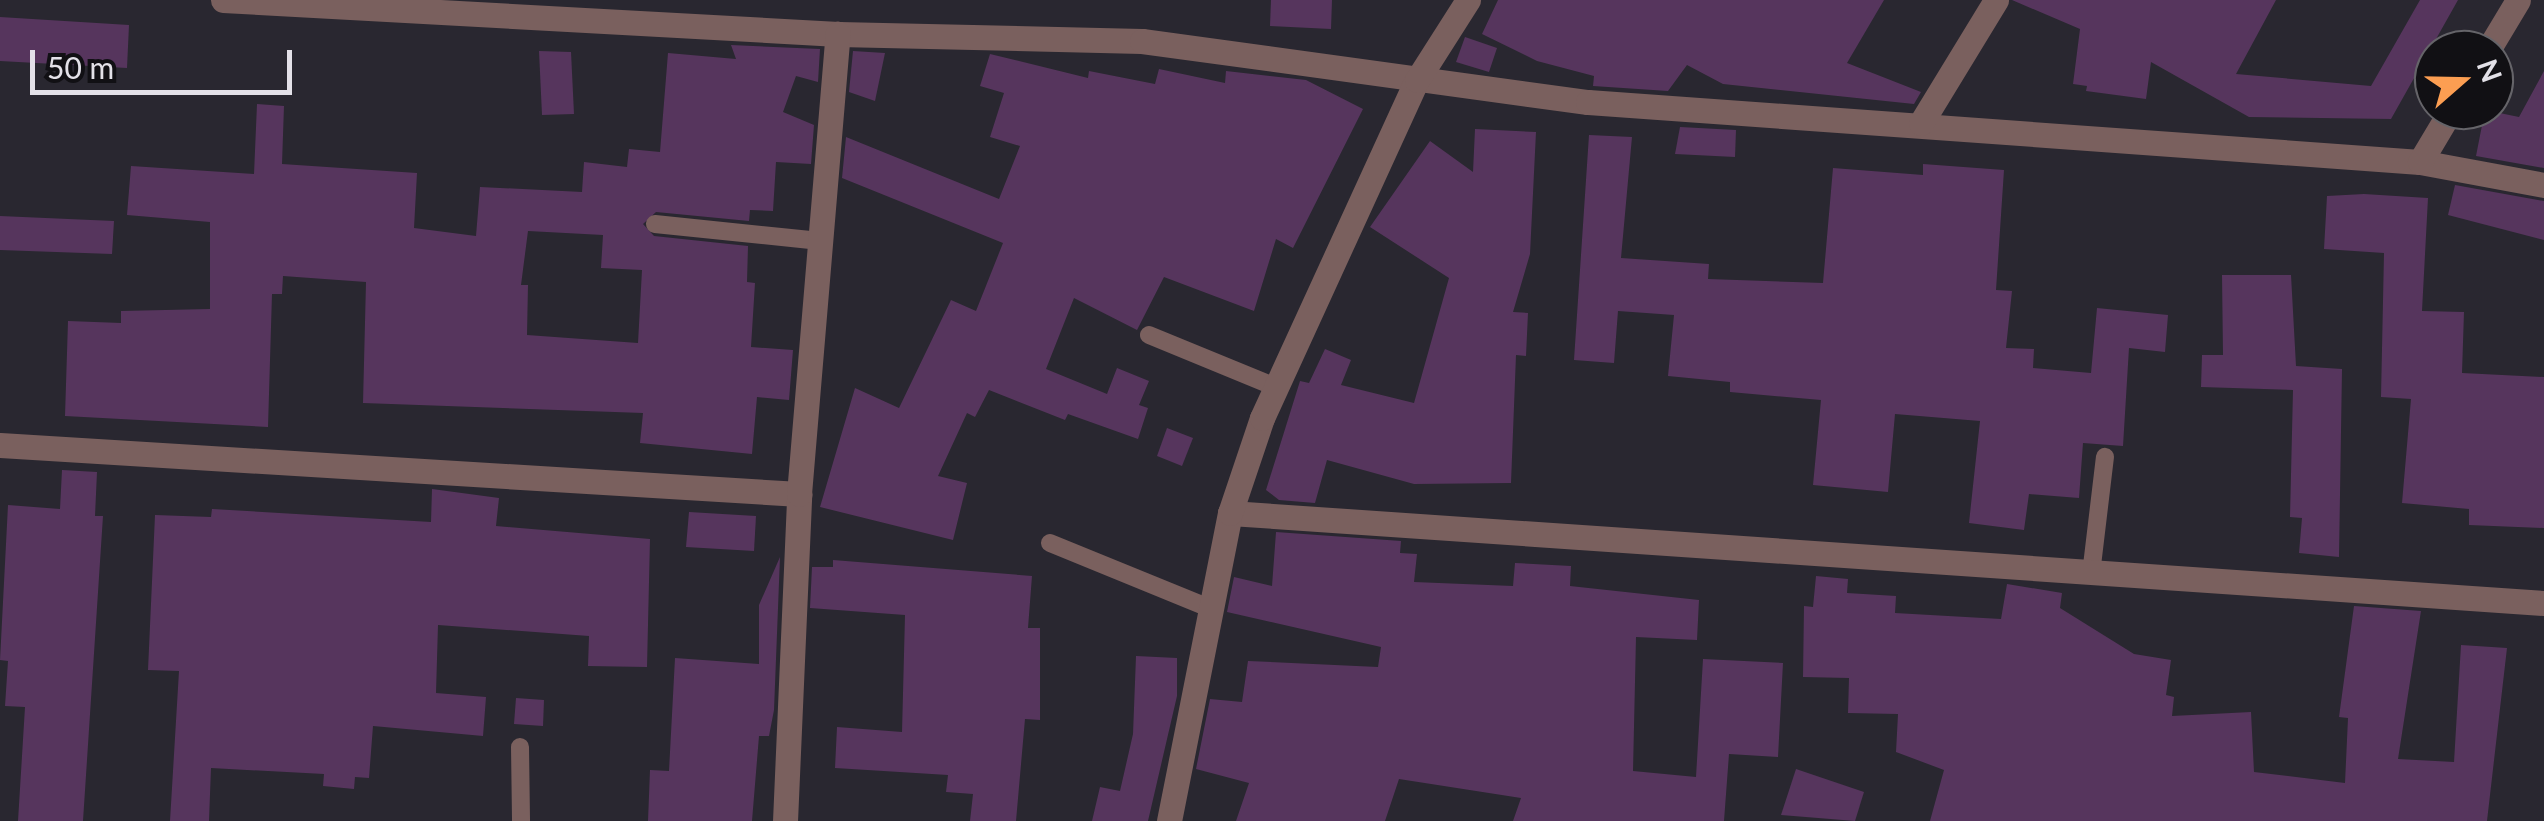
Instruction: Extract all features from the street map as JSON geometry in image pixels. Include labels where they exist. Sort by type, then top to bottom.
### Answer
[{"type":"street","points":[[223,0],[838,34],[1142,41],[1588,102],[1921,123],[2420,162],[2544,185]]},
{"type":"street","points":[[1169,821],[1230,514],[1276,387],[1417,80],[1468,0]]},
{"type":"street","points":[[1921,123],[1996,0]]},
{"type":"street","points":[[2500,30],[2518,0]]},
{"type":"street","points":[[784,821],[799,494],[838,34]]},
{"type":"street","points":[[2420,162],[2440,130]]},
{"type":"street","points":[[0,445],[799,494]]},
{"type":"street","points":[[1230,514],[2544,603]]},
{"type":"lane","points":[[655,224],[820,241]]},
{"type":"lane","points":[[1149,335],[1276,387]]},
{"type":"lane","points":[[2091,574],[2105,457]]},
{"type":"lane","points":[[1050,542],[1212,609]]},
{"type":"lane","points":[[520,747],[521,821]]},
{"type":"building","points":[[1271,0],[1332,0],[1331,29],[1270,26]]},
{"type":"building","points":[[1498,0],[1884,0],[1847,63],[1921,92],[1914,104],[1723,84],[1687,65],[1668,91],[1593,86],[1594,76],[1537,61],[1482,34]]},
{"type":"building","points":[[2012,0],[2276,0],[2236,74],[2371,86],[2420,0],[2458,0],[2441,30],[2414,30],[2414,78],[2391,119],[2249,117],[2151,62],[2146,99],[2086,91],[2087,86],[2073,84],[2080,29]]},
{"type":"building","points":[[0,17],[129,25],[127,68],[0,61]]},
{"type":"building","points":[[1465,37],[1497,48],[1489,72],[1456,62]]},
{"type":"building","points":[[731,45],[820,49],[818,82],[796,76],[783,112],[814,125],[811,164],[776,162],[773,211],[750,210],[749,221],[656,212],[643,224],[654,236],[748,246],[747,282],[755,283],[751,347],[793,350],[789,400],[757,397],[752,454],[640,443],[643,413],[363,403],[366,282],[283,276],[282,294],[272,294],[268,427],[65,416],[68,321],[121,323],[121,311],[210,309],[210,222],[127,215],[131,166],[254,174],[257,104],[284,106],[282,164],[417,173],[414,228],[476,236],[480,187],[582,192],[584,162],[627,167],[629,149],[660,152],[668,53],[736,59]],"holes":[[[528,231],[603,235],[601,268],[642,270],[638,343],[527,335],[528,285],[521,285]]]},
{"type":"building","points":[[539,51],[571,52],[574,114],[542,115]]},
{"type":"building","points":[[853,51],[885,53],[875,101],[849,92]]},
{"type":"building","points":[[990,54],[1088,78],[1089,71],[1155,84],[1159,69],[1225,83],[1226,71],[1306,80],[1363,109],[1293,248],[1276,239],[1254,311],[1164,277],[1137,330],[1074,298],[1046,369],[1107,394],[1117,368],[1149,381],[1139,405],[1148,408],[1138,439],[1068,414],[1065,420],[989,390],[975,417],[967,413],[938,476],[967,483],[953,540],[820,507],[855,388],[899,408],[951,300],[976,311],[1003,243],[842,178],[846,137],[999,199],[1020,146],[990,137],[1004,93],[980,86]]},
{"type":"building","points":[[2544,71],[2544,168],[2476,156],[2481,130],[2514,130],[2514,116],[2519,117]]},
{"type":"building","points":[[1680,127],[1736,130],[1735,157],[1675,154]]},
{"type":"building","points":[[1475,129],[1536,132],[1530,254],[1513,312],[1528,313],[1526,356],[1516,355],[1511,483],[1414,484],[1327,460],[1315,503],[1279,500],[1266,490],[1300,381],[1309,383],[1325,349],[1351,360],[1341,385],[1414,403],[1449,278],[1370,227],[1430,141],[1473,172]]},
{"type":"building","points":[[1589,135],[1632,137],[1621,258],[1709,264],[1708,279],[1823,283],[1833,168],[1923,175],[1923,164],[2004,170],[1996,290],[2012,291],[2006,348],[2034,349],[2033,368],[2091,373],[2097,308],[2168,315],[2165,352],[2129,348],[2123,446],[2083,443],[2079,498],[2029,494],[2024,530],[1969,523],[1980,421],[1895,414],[1888,492],[1813,485],[1821,400],[1730,392],[1730,382],[1668,376],[1674,315],[1618,311],[1614,363],[1574,360]]},
{"type":"building","points":[[2455,185],[2544,201],[2544,240],[2448,215]]},
{"type":"building","points":[[2327,196],[2428,198],[2422,311],[2464,312],[2462,373],[2544,377],[2544,528],[2469,525],[2469,509],[2402,503],[2411,399],[2381,397],[2384,253],[2324,249]]},
{"type":"building","points":[[0,216],[114,221],[112,254],[0,250]]},
{"type":"building","points":[[2222,275],[2291,275],[2296,366],[2342,369],[2339,557],[2299,553],[2302,518],[2290,517],[2293,390],[2201,387],[2202,355],[2223,355]]},
{"type":"building","points":[[1167,428],[1193,438],[1182,466],[1157,456]]},
{"type":"building","points":[[62,470],[97,472],[95,516],[103,516],[83,821],[18,821],[25,707],[5,706],[8,661],[0,660],[8,505],[60,509]]},
{"type":"building","points":[[432,489],[499,498],[496,526],[650,539],[647,667],[588,666],[589,636],[438,625],[436,693],[486,697],[483,736],[373,726],[369,778],[355,777],[354,789],[323,786],[324,774],[211,768],[209,821],[170,821],[179,671],[148,670],[155,515],[211,517],[212,509],[431,522]]},
{"type":"building","points":[[689,512],[756,516],[754,551],[686,547]]},
{"type":"building","points":[[1276,532],[1401,541],[1400,553],[1417,554],[1414,582],[1513,586],[1515,563],[1571,566],[1570,586],[1699,600],[1697,640],[1636,637],[1633,771],[1696,777],[1703,659],[1783,663],[1778,757],[1729,754],[1724,821],[1513,821],[1521,798],[1399,779],[1385,821],[1236,821],[1249,783],[1196,769],[1210,699],[1242,702],[1248,661],[1378,667],[1381,647],[1227,612],[1234,577],[1272,586]]},
{"type":"building","points":[[780,557],[774,710],[769,736],[759,736],[752,821],[648,821],[650,770],[669,771],[675,658],[759,664],[759,605]]},
{"type":"building","points":[[833,560],[1032,576],[1028,628],[1040,628],[1040,720],[1025,719],[1016,821],[970,821],[973,794],[946,792],[948,775],[835,768],[837,727],[902,732],[905,615],[810,608],[812,567],[833,567]]},
{"type":"building","points":[[1816,576],[1848,579],[1847,593],[1896,596],[1895,613],[2001,619],[2007,584],[2062,593],[2060,608],[2134,654],[2171,660],[2166,695],[2174,697],[2172,716],[2251,712],[2254,772],[2345,783],[2348,718],[2339,717],[2354,606],[2421,611],[2398,759],[2454,762],[2461,645],[2507,648],[2487,821],[1930,821],[1944,770],[1896,752],[1898,714],[1848,713],[1849,678],[1803,677],[1804,606],[1813,607]]},
{"type":"building","points":[[1136,656],[1177,658],[1177,696],[1148,821],[1092,821],[1100,787],[1120,791],[1133,734]]},
{"type":"building","points":[[516,698],[544,700],[543,726],[514,724]]},
{"type":"building","points":[[1796,769],[1864,792],[1855,821],[1781,815]]}]
